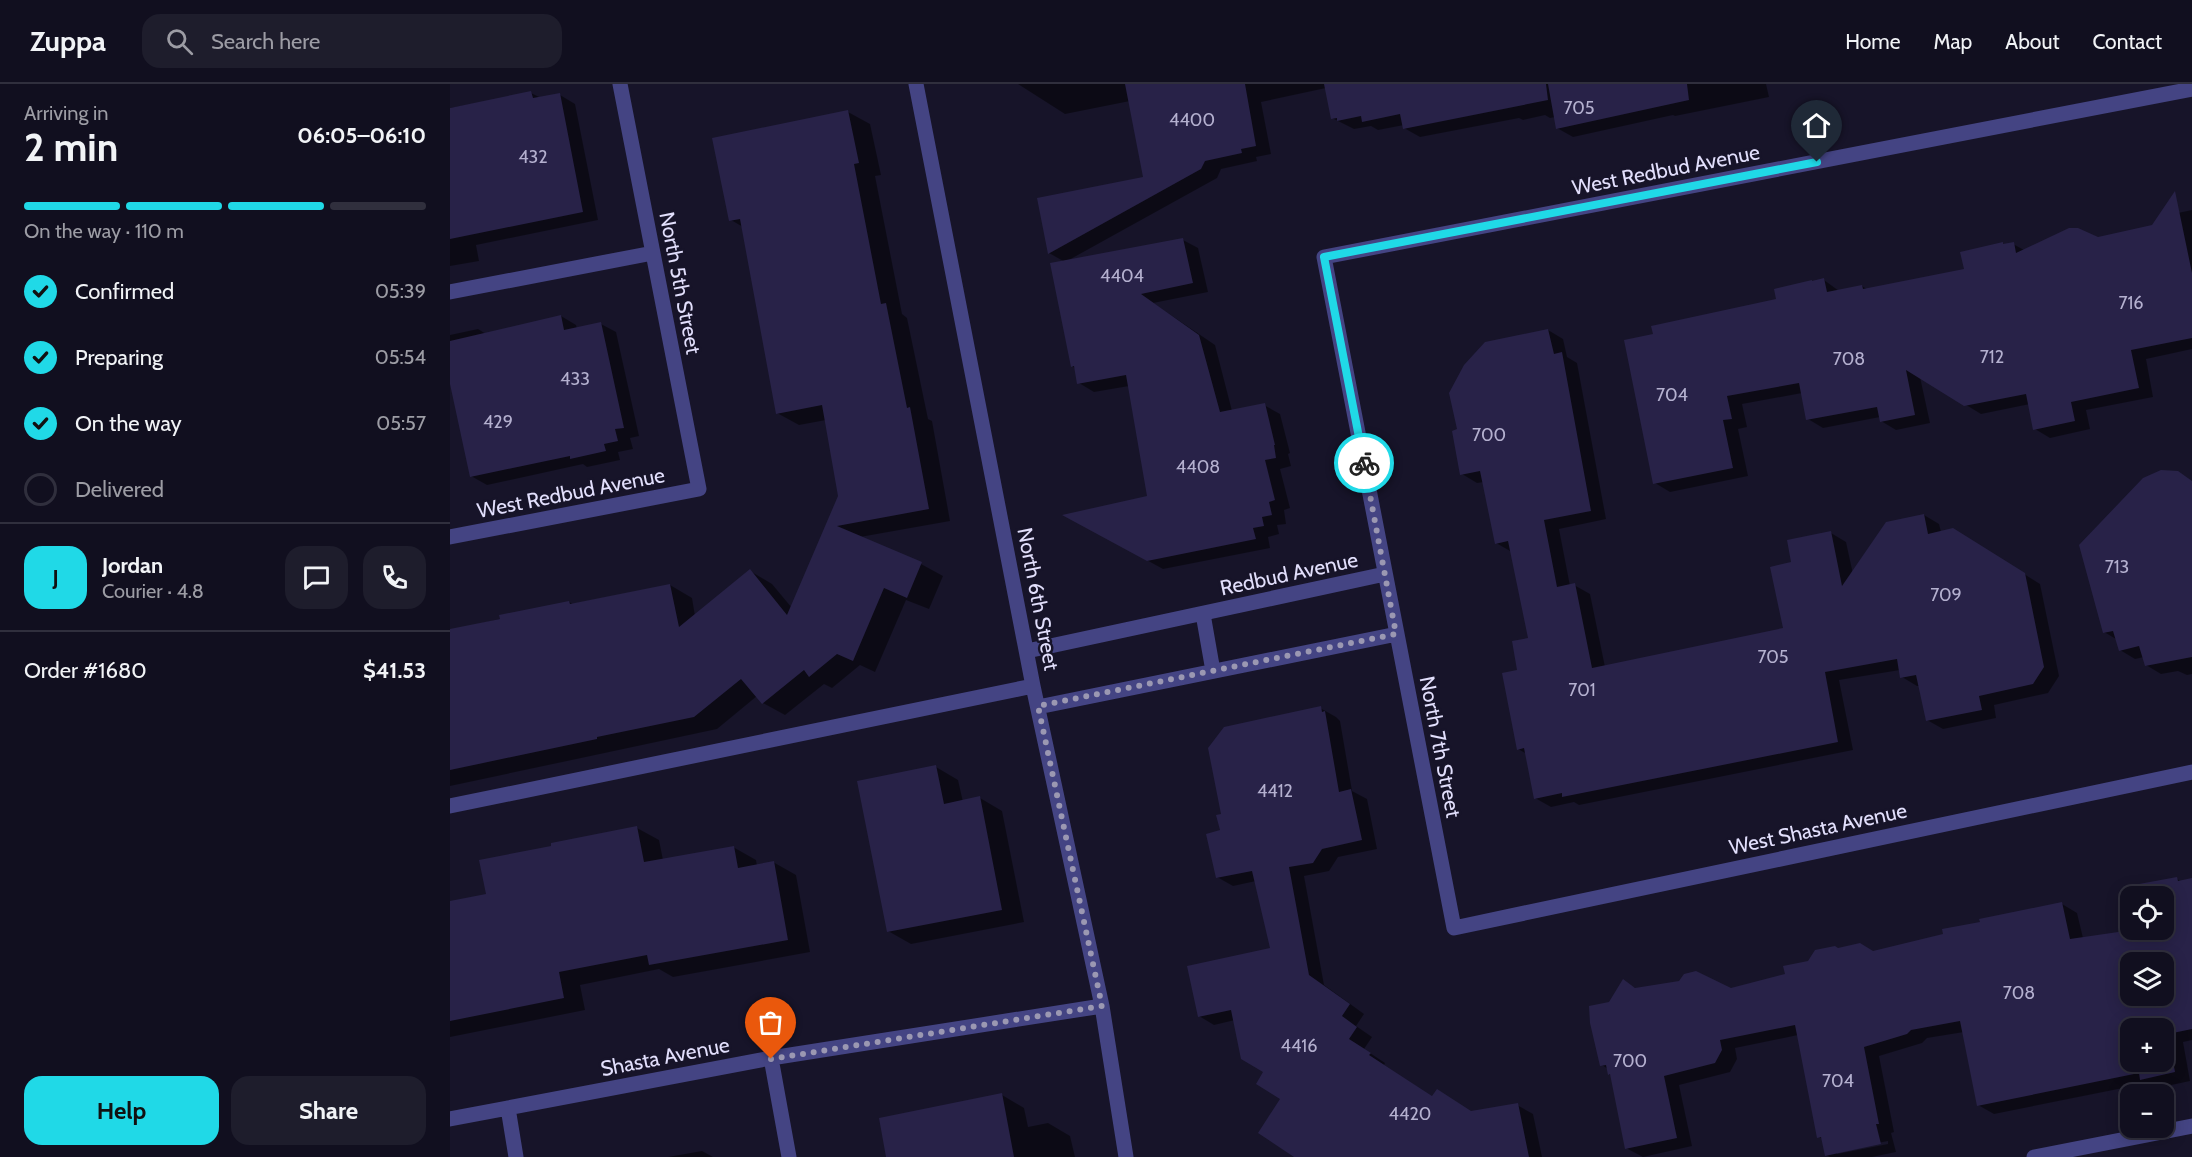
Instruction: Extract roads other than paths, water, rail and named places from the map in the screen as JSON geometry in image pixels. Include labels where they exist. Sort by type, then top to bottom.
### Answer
[{"type":"street","name":"North 5th Street","points":[[620,84],[699,489]]},
{"type":"street","name":"North 6th Street","points":[[916,84],[1038,706],[1102,1006],[1126,1157]]},
{"type":"street","name":"West Redbud Avenue","points":[[1324,257],[2192,89]]},
{"type":"street","points":[[450,292],[653,253]]},
{"type":"street","name":"Redbud Avenue","points":[[1027,651],[1385,574],[1324,257]]},
{"type":"street","name":"West Redbud Avenue","points":[[450,537],[699,489]]},
{"type":"street","name":"North 7th Street","points":[[1385,574],[1454,928]]},
{"type":"street","points":[[1203,614],[1213,671]]},
{"type":"street","points":[[1038,706],[1396,634]]},
{"type":"street","points":[[450,806],[1034,686]]},
{"type":"street","name":"West Shasta Avenue","points":[[1454,928],[2192,772]]},
{"type":"street","name":"Shasta Avenue","points":[[450,1119],[771,1059],[1102,1006]]},
{"type":"street","points":[[771,1059],[789,1157]]},
{"type":"street","points":[[508,1108],[516,1157]]},
{"type":"street","points":[[2034,1157],[2192,1126]]}]
